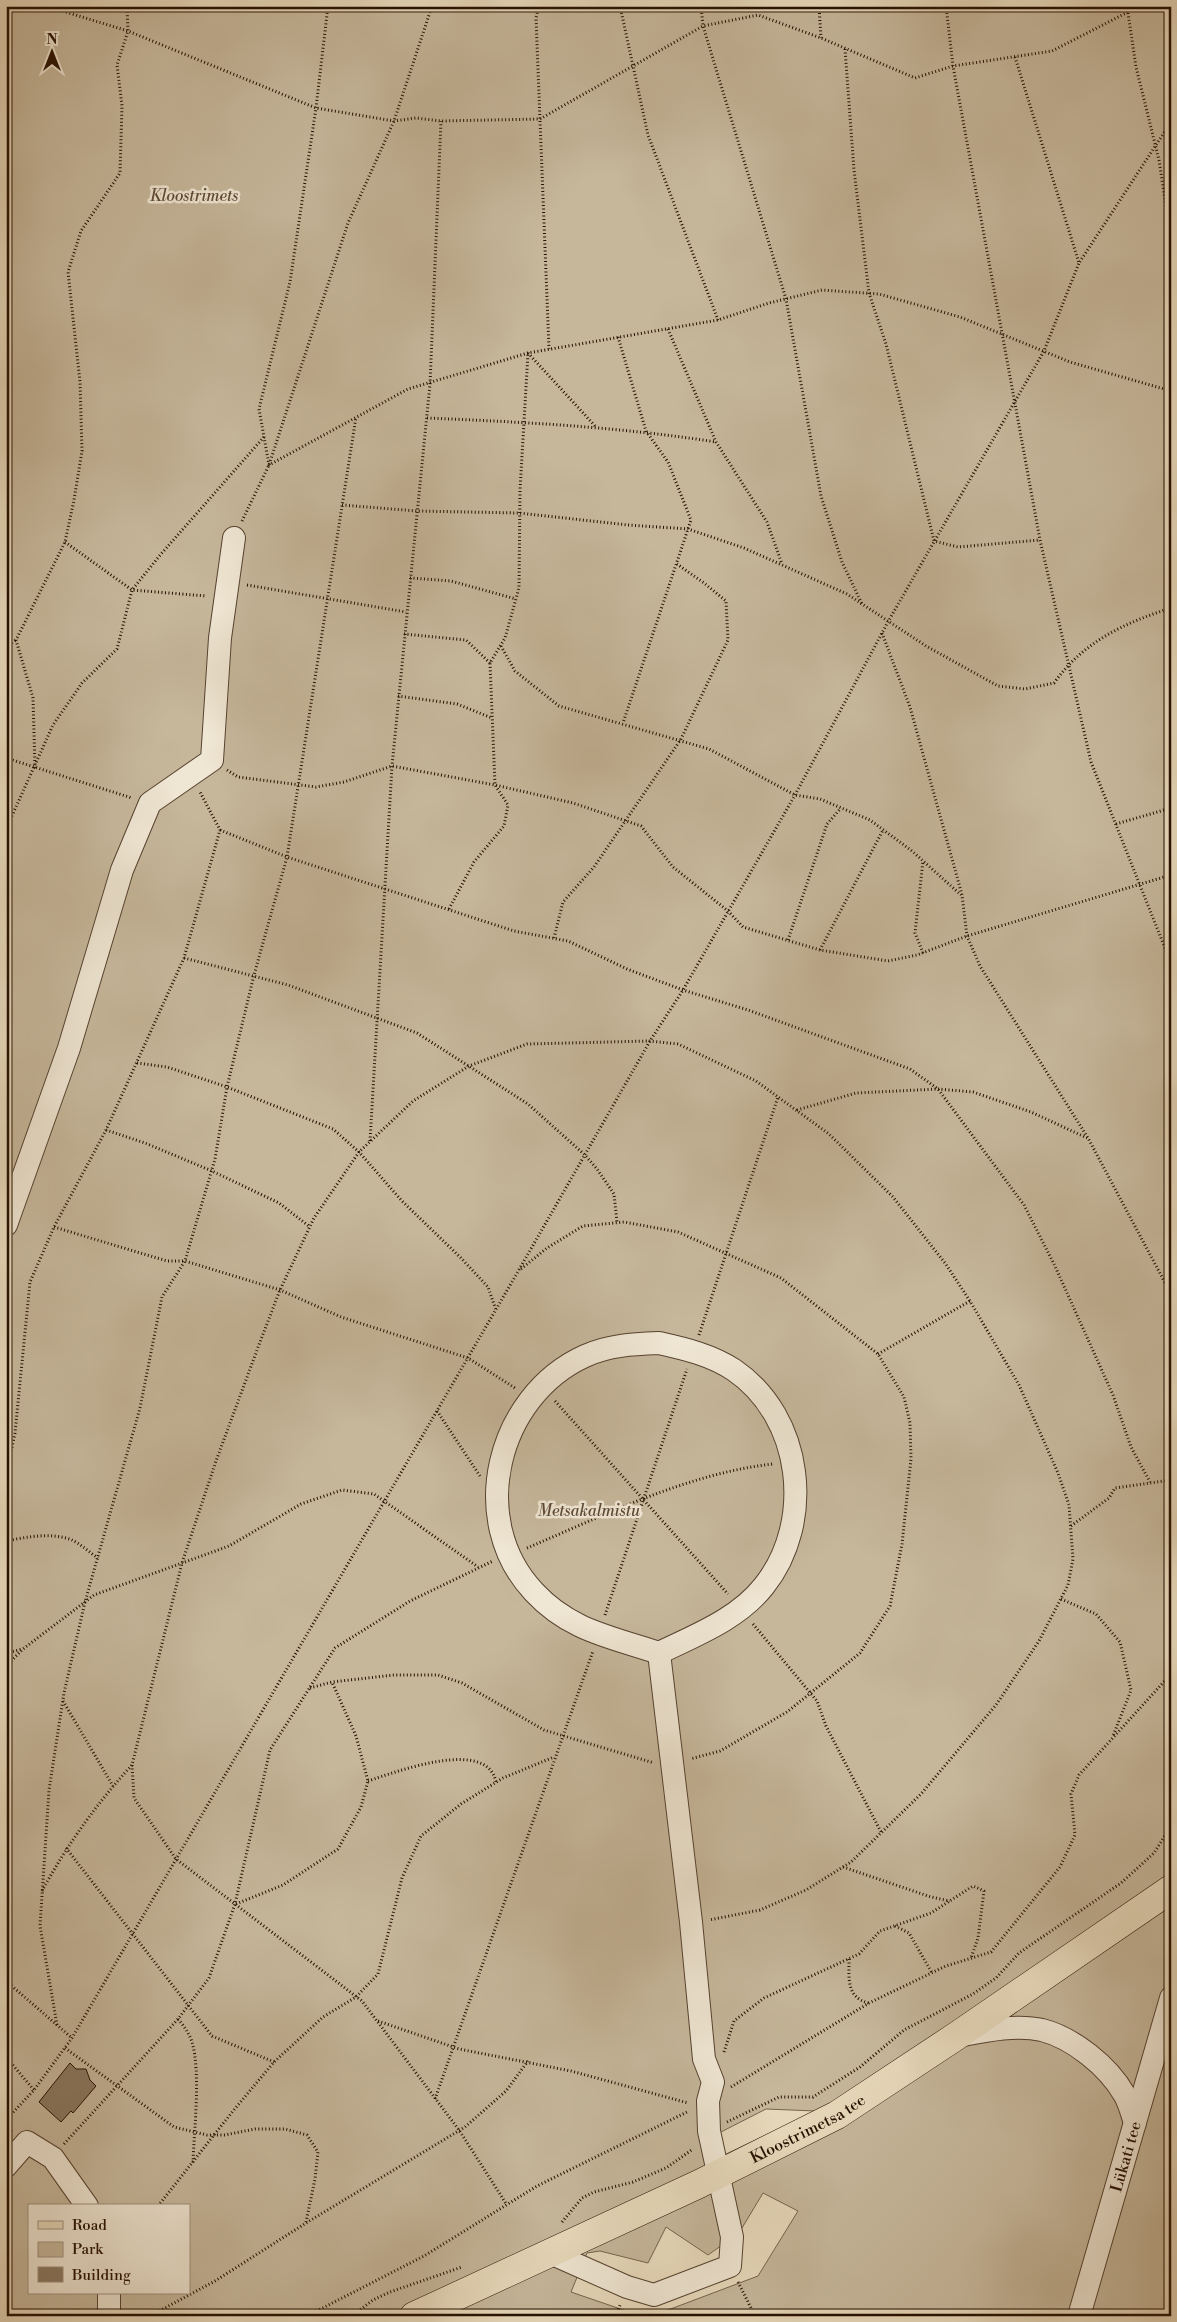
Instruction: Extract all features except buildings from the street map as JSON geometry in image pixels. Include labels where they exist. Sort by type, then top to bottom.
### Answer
[{"type":"main road","name":"Kloostrimetsa tee","points":[[414,2316],[548,2252],[718,2175],[837,2115],[955,2037],[1171,1889]]},
{"type":"street","points":[[6,1225],[69,1048],[122,870],[150,803],[212,760],[220,638],[234,538]]},
{"type":"street","points":[[659,1343],[693,1350],[734,1371],[764,1398],[785,1433],[796,1472],[796,1513],[785,1552],[764,1586],[740,1609],[720,1622],[659,1653],[583,1628],[553,1609],[534,1592],[510,1554],[501,1530],[496,1496],[500,1461],[511,1428],[535,1393],[555,1374],[585,1356],[619,1345],[659,1343]]},
{"type":"street","points":[[548,2252],[626,2287],[654,2294],[730,2266],[732,2237],[709,2132],[691,1922],[659,1653]]},
{"type":"street","name":"Lükati tee","points":[[1079,2316],[1171,1998]]},
{"type":"street","points":[[955,2037],[985,2030],[1012,2029],[1040,2030],[1066,2038],[1095,2060],[1125,2094],[1135,2123]]},
{"type":"street","points":[[6,2166],[27,2142],[52,2158],[86,2204]]},
{"type":"street","points":[[109,2294],[109,2316]]},
{"type":"path","points":[[46,6],[128,31],[316,108],[394,121],[416,118],[441,122],[540,119],[703,26],[758,15],[821,38],[915,78],[953,66],[1052,51],[1128,12]]},
{"type":"path","points":[[6,646],[16,640],[65,542],[82,451],[80,382],[68,272],[81,231],[120,173],[122,106],[117,65],[128,31],[127,6]]},
{"type":"path","points":[[269,465],[259,409],[290,282],[316,108],[328,6]]},
{"type":"path","points":[[234,538],[269,465],[348,223],[394,121],[432,6]]},
{"type":"path","points":[[539,6],[536,18],[549,349]]},
{"type":"path","points":[[620,6],[648,134],[718,320]]},
{"type":"path","points":[[701,6],[703,26],[786,299],[821,496],[842,562],[863,604]]},
{"type":"path","points":[[819,6],[821,38]]},
{"type":"path","points":[[946,6],[953,66],[1040,540],[1091,762],[1171,963]]},
{"type":"path","points":[[1127,6],[1136,67],[1155,146],[1171,239]]},
{"type":"path","points":[[845,49],[854,170],[869,293],[886,344],[934,541]]},
{"type":"path","points":[[1014,57],[1080,263]]},
{"type":"path","points":[[370,1142],[392,766],[430,384],[441,122]]},
{"type":"path","points":[[6,2120],[34,2090],[72,2038],[437,1412],[650,1041],[796,795],[889,620],[1044,351],[1080,263],[1171,122]]},
{"type":"path","points":[[269,465],[408,389],[430,384],[528,353],[718,320],[822,290],[879,294],[960,317],[1070,362],[1171,391]]},
{"type":"path","points":[[668,329],[716,442],[767,522],[782,564]]},
{"type":"path","points":[[618,337],[646,431],[668,462],[691,520],[623,722]]},
{"type":"path","points":[[449,909],[474,862],[504,826],[508,805],[495,785],[490,663],[505,638],[519,588],[520,513],[528,353]]},
{"type":"path","points":[[528,353],[596,427]]},
{"type":"path","points":[[57,2025],[40,1926],[49,1790],[63,1701],[85,1602],[140,1408],[162,1297],[185,1261],[212,1171],[227,1087],[254,975],[287,858],[356,417]]},
{"type":"path","points":[[427,418],[524,422],[646,431],[716,442]]},
{"type":"path","points":[[6,829],[36,768],[53,725],[82,683],[117,648],[132,590],[264,436]]},
{"type":"path","points":[[342,505],[417,511],[520,513],[628,526],[688,529],[744,548],[846,594],[889,620],[926,646],[998,686],[1025,689],[1054,683],[1068,663],[1097,640],[1138,618],[1171,608]]},
{"type":"path","points":[[934,541],[958,547],[1040,540]]},
{"type":"path","points":[[65,542],[132,590],[226,590],[327,599],[406,612]]},
{"type":"path","points":[[554,938],[562,902],[594,867],[681,739],[728,640],[726,601],[704,582],[677,564]]},
{"type":"path","points":[[410,578],[451,581],[516,598]]},
{"type":"path","points":[[882,633],[910,706],[962,895],[967,936],[980,966],[1088,1138],[1171,1294]]},
{"type":"path","points":[[404,634],[466,640],[490,663]]},
{"type":"path","points":[[16,640],[33,698],[36,768]]},
{"type":"path","points":[[500,646],[515,671],[559,706],[623,722],[709,749],[796,795],[820,799],[870,820],[923,860],[962,895]]},
{"type":"path","points":[[398,696],[457,704],[492,718]]},
{"type":"path","points":[[6,758],[150,803]]},
{"type":"path","points":[[212,760],[238,777],[298,786],[316,787],[344,782],[392,766],[495,785],[573,803],[641,826],[673,867],[728,911],[743,927],[820,950],[888,961],[923,953],[967,936],[1171,875]]},
{"type":"path","points":[[191,773],[220,830],[287,858],[514,931],[568,941],[627,969],[682,990],[757,1014],[910,1069],[938,1090],[1024,1205],[1054,1264],[1113,1396],[1131,1447],[1150,1482]]},
{"type":"path","points":[[788,940],[827,824],[841,808]]},
{"type":"path","points":[[1116,824],[1171,808]]},
{"type":"path","points":[[6,1475],[15,1433],[30,1282],[54,1227],[106,1130],[184,958],[220,830]]},
{"type":"path","points":[[820,950],[882,830]]},
{"type":"path","points":[[923,860],[915,933],[923,953]]},
{"type":"path","points":[[184,958],[288,985],[417,1033],[528,1104],[584,1155],[598,1169],[614,1194],[617,1222]]},
{"type":"path","points":[[507,2205],[459,2130],[362,2001],[176,1859],[134,1798],[132,1765],[182,1563],[216,1462],[280,1290],[310,1226],[359,1152],[414,1101],[468,1066],[527,1044],[650,1041],[678,1044],[756,1082],[829,1134],[893,1197],[945,1263],[970,1301],[1019,1385],[1066,1497],[1071,1527],[1073,1559],[1068,1586],[1039,1641],[996,1705],[921,1794],[843,1867],[806,1890],[760,1910],[725,1918],[691,1922]]},
{"type":"path","points":[[137,1062],[167,1067],[227,1087],[333,1129],[359,1152],[402,1201],[488,1287],[496,1310]]},
{"type":"path","points":[[796,1110],[856,1093],[938,1090],[973,1092],[1031,1112],[1088,1138]]},
{"type":"path","points":[[435,2099],[554,1757],[565,1736],[778,1097]]},
{"type":"path","points":[[106,1130],[145,1143],[212,1171],[279,1203],[310,1226]]},
{"type":"path","points":[[54,1227],[167,1261],[185,1261],[280,1290],[341,1317],[468,1358],[535,1393],[644,1498],[817,1701],[826,1726],[882,1832]]},
{"type":"path","points":[[878,1354],[970,1301]]},
{"type":"path","points":[[437,1412],[498,1506]]},
{"type":"path","points":[[52,2158],[178,2019],[208,1978],[235,1904],[270,1750],[335,1648],[410,1601],[478,1567],[644,1498],[744,1467],[793,1462]]},
{"type":"path","points":[[1071,1527],[1109,1498],[1114,1488],[1171,1480]]},
{"type":"path","points":[[6,1666],[23,1649],[94,1595],[229,1546],[301,1504],[342,1490],[374,1494],[478,1567]]},
{"type":"path","points":[[6,1541],[28,1537],[51,1536],[72,1540],[98,1558]]},
{"type":"path","points":[[1061,1599],[1096,1614],[1120,1642],[1131,1690],[1112,1738]]},
{"type":"path","points":[[6,1653],[23,1649]]},
{"type":"path","points":[[310,1688],[332,1682],[394,1674],[438,1675],[462,1682],[544,1730],[650,1763],[672,1764]]},
{"type":"path","points":[[306,2316],[424,2256],[537,2186],[706,2097],[869,2003],[932,1973],[991,1952],[1060,1867],[1075,1835],[1071,1794],[1079,1776],[1171,1674]]},
{"type":"path","points":[[235,1904],[283,1885],[338,1849],[361,1806],[368,1781],[356,1736],[332,1682]]},
{"type":"path","points":[[63,1701],[113,1786]]},
{"type":"path","points":[[160,2204],[274,2062],[323,2017],[356,1997],[378,1974],[402,1878],[421,1836],[461,1804],[496,1782],[554,1757]]},
{"type":"path","points":[[368,1781],[421,1764],[469,1759],[486,1765],[494,1773],[496,1782]]},
{"type":"path","points":[[42,1891],[66,1848],[113,1786],[132,1765]]},
{"type":"path","points":[[561,2224],[582,2198],[594,2192],[633,2182],[666,2168],[694,2148],[709,2132],[779,2097],[813,2097],[860,2067],[904,2030],[935,2012],[973,1994],[996,1978],[1019,1953],[1121,1883],[1154,1853],[1171,1826]]},
{"type":"path","points":[[66,1848],[212,2036],[274,2062]]},
{"type":"path","points":[[843,1867],[931,1897],[951,1901]]},
{"type":"path","points":[[706,2097],[734,2021],[764,1998],[859,1954],[880,1931],[931,1913],[974,1886],[984,1891],[978,1938],[971,1959]]},
{"type":"path","points":[[895,1926],[910,1933],[932,1973]]},
{"type":"path","points":[[849,1959],[849,1989],[858,2001],[869,2003]]},
{"type":"path","points":[[6,1981],[72,2038]]},
{"type":"path","points":[[178,2019],[186,2029],[192,2043],[195,2076],[193,2163]]},
{"type":"path","points":[[376,2020],[454,2048],[528,2061],[664,2095],[706,2097]]},
{"type":"path","points":[[65,2048],[174,2127],[216,2135],[255,2129],[284,2129],[308,2135],[318,2152],[306,2223]]},
{"type":"path","points":[[6,2057],[34,2090]]},
{"type":"path","points":[[150,2316],[215,2281],[459,2130],[506,2091],[528,2061]]},
{"type":"path","points":[[352,2316],[382,2296],[467,2265]]},
{"type":"path","points":[[730,2266],[755,2316]]},
{"type":"green space","name":"Metsakalmistu","points":[[6,6],[1171,6],[1171,2316],[652,2316],[758,2276],[798,2211],[763,2193],[739,2233],[708,2255],[666,2227],[648,2263],[600,2251],[587,2253],[571,2292],[641,2316],[6,2316]],"holes":[[[766,2109],[816,2111],[722,2156],[719,2133]]]},
{"type":"park label","name":"Kloostrimets","points":[[194,195]]}]
